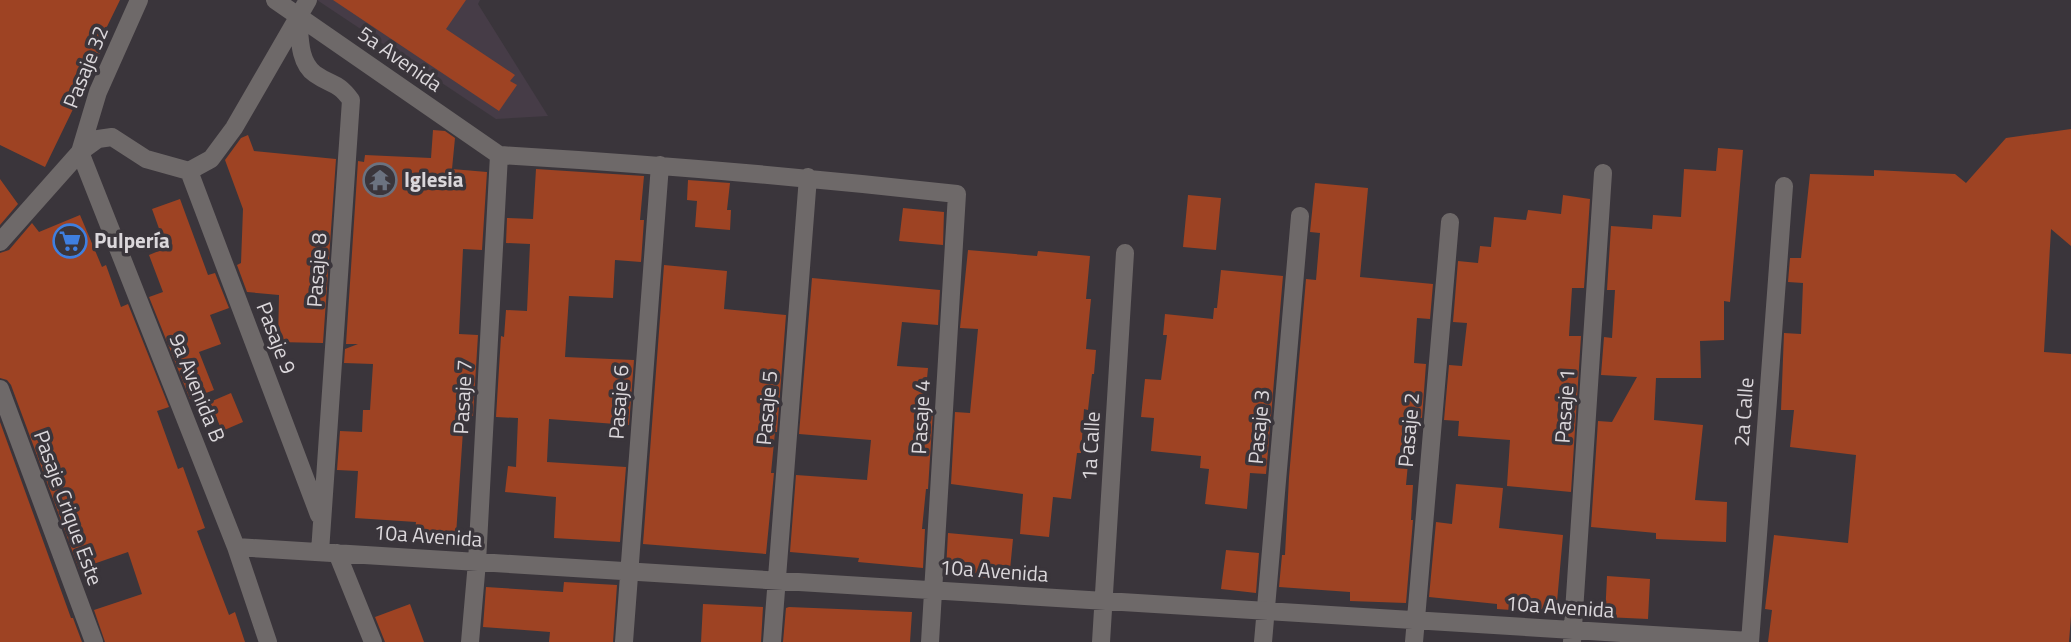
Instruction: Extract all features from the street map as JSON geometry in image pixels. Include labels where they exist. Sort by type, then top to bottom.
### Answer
[{"type":"street","name":"Pasaje 32","points":[[80,152],[98,92],[139,0]]},
{"type":"street","name":"5a Avenida","points":[[275,0],[499,155]]},
{"type":"street","points":[[0,242],[80,152],[98,139],[111,137],[146,159],[189,171],[211,159],[234,128],[308,0]]},
{"type":"street","name":"Pasaje 8","points":[[298,16],[303,58],[313,73],[341,87],[351,100],[321,520],[328,553]]},
{"type":"street","name":"9a Avenida B","points":[[80,152],[236,547],[268,642]]},
{"type":"street","points":[[499,155],[808,177]]},
{"type":"street","name":"Pasaje 7","points":[[470,642],[477,562],[499,155]]},
{"type":"street","name":"Pasaje 6","points":[[624,642],[660,165]]},
{"type":"street","name":"Pasaje 9","points":[[189,171],[321,520]]},
{"type":"street","name":"Pasaje 1","points":[[1573,636],[1603,173]]},
{"type":"street","name":"Pasaje 4","points":[[808,177],[957,194],[930,642]]},
{"type":"street","name":"Pasaje 5","points":[[772,642],[808,177]]},
{"type":"street","name":"2a Calle","points":[[1750,641],[1784,186]]},
{"type":"street","name":"Pasaje 3","points":[[1264,642],[1300,216]]},
{"type":"street","name":"Pasaje 2","points":[[1414,642],[1450,222]]},
{"type":"street","name":"1a Calle","points":[[1101,642],[1125,253]]},
{"type":"street","name":"Pasaje Crique Este","points":[[0,389],[94,642]]},
{"type":"street","name":"10a Avenida","points":[[236,547],[1416,620],[1573,636],[1750,641]]},
{"type":"street","points":[[328,553],[373,642]]},
{"type":"shaded area","points":[[317,0],[480,0],[478,4],[548,116],[496,119]]},
{"type":"building","points":[[0,0],[120,0],[99,43],[104,45],[45,167],[0,145]]},
{"type":"building","points":[[333,0],[466,0],[446,29],[515,75],[510,81],[517,85],[499,111]]},
{"type":"building","points":[[2071,129],[2071,246],[2051,229],[2044,352],[2071,354],[2069,642],[1768,642],[1772,610],[1765,609],[1774,535],[1848,543],[1856,455],[1790,447],[1794,410],[1781,410],[1784,333],[1801,334],[1803,283],[1788,282],[1790,258],[1801,258],[1810,174],[1874,176],[1874,170],[1955,174],[1966,183],[2006,138]]},
{"type":"building","points":[[433,130],[445,131],[455,138],[452,169],[487,172],[482,250],[463,249],[459,334],[478,335],[473,416],[464,416],[456,535],[415,532],[416,522],[355,518],[358,471],[337,470],[340,431],[362,432],[363,410],[370,410],[373,364],[344,363],[345,349],[358,344],[346,344],[358,161],[364,162],[365,155],[431,158]]},
{"type":"building","points":[[248,135],[254,151],[336,159],[323,343],[278,342],[279,295],[247,292],[237,265],[241,263],[243,209],[225,160],[241,138]]},
{"type":"building","points":[[1718,148],[1743,150],[1730,302],[1724,301],[1724,340],[1700,341],[1701,378],[1656,378],[1654,420],[1703,425],[1695,500],[1727,502],[1726,542],[1656,539],[1656,533],[1591,527],[1598,421],[1612,422],[1637,377],[1601,375],[1604,337],[1612,338],[1615,290],[1607,290],[1611,226],[1652,229],[1653,215],[1681,217],[1684,169],[1716,171]]},
{"type":"building","points":[[536,169],[644,176],[640,220],[644,220],[641,262],[615,260],[613,298],[569,296],[565,357],[634,360],[629,425],[549,419],[547,462],[626,467],[620,542],[554,538],[556,497],[505,492],[508,466],[516,467],[518,418],[496,417],[501,336],[504,337],[506,310],[527,311],[530,244],[506,243],[507,218],[533,219]]},
{"type":"building","points":[[0,179],[18,204],[0,225]]},
{"type":"building","points":[[688,180],[730,183],[727,210],[731,210],[730,230],[695,227],[697,201],[687,200]]},
{"type":"building","points":[[1315,183],[1368,188],[1360,277],[1433,284],[1430,319],[1417,318],[1414,363],[1426,364],[1422,418],[1412,417],[1406,485],[1413,485],[1413,520],[1406,603],[1350,601],[1350,592],[1279,587],[1282,555],[1285,555],[1306,279],[1316,280],[1320,233],[1310,232]]},
{"type":"building","points":[[1188,195],[1221,198],[1216,250],[1183,247]]},
{"type":"building","points":[[1563,195],[1590,199],[1584,288],[1572,288],[1569,336],[1581,336],[1571,492],[1507,486],[1510,440],[1458,436],[1459,421],[1444,420],[1449,365],[1462,366],[1467,323],[1453,322],[1458,261],[1478,263],[1480,246],[1491,247],[1494,217],[1526,220],[1528,210],[1561,214]]},
{"type":"building","points":[[180,199],[208,275],[215,273],[229,308],[210,315],[221,344],[199,352],[214,390],[190,399],[149,297],[163,292],[149,255],[166,248],[152,209]]},
{"type":"building","points":[[903,208],[944,212],[943,245],[899,241]]},
{"type":"building","points":[[80,215],[102,267],[106,265],[121,307],[128,304],[169,407],[157,411],[178,469],[183,467],[205,528],[197,531],[229,615],[235,612],[245,642],[105,642],[94,610],[142,594],[128,552],[79,569],[11,385],[0,378],[0,253],[9,250],[32,223],[39,232]]},
{"type":"building","points":[[968,250],[1037,256],[1038,251],[1090,256],[1086,299],[1091,299],[1086,349],[1096,350],[1094,374],[1088,410],[1084,409],[1081,453],[1077,453],[1071,499],[1053,497],[1049,537],[1020,534],[1023,494],[951,484],[955,412],[970,413],[978,329],[960,328]]},
{"type":"building","points":[[664,265],[727,271],[724,309],[786,315],[766,554],[643,544]]},
{"type":"building","points":[[1221,270],[1283,276],[1266,474],[1250,473],[1247,509],[1205,504],[1209,469],[1200,468],[1201,456],[1151,451],[1154,418],[1141,417],[1145,379],[1161,380],[1167,335],[1163,335],[1165,314],[1213,319],[1214,308],[1217,308]]},
{"type":"building","points":[[812,278],[940,290],[938,325],[902,322],[897,366],[928,368],[924,410],[933,411],[928,489],[922,529],[925,529],[923,568],[858,562],[859,558],[790,552],[796,475],[867,480],[871,440],[799,434]]},
{"type":"building","points":[[231,393],[243,422],[222,431],[210,402]]},
{"type":"building","points":[[0,422],[71,618],[82,642],[0,642]]},
{"type":"building","points":[[1456,484],[1503,488],[1499,528],[1563,535],[1556,613],[1497,609],[1497,604],[1429,597],[1436,522],[1452,524]]},
{"type":"building","points":[[948,533],[1013,539],[1009,580],[957,575],[957,572],[946,570]]},
{"type":"building","points":[[1226,550],[1259,553],[1256,593],[1221,589]]},
{"type":"building","points":[[1607,576],[1650,579],[1648,619],[1605,617]]},
{"type":"building","points":[[564,582],[617,585],[613,642],[549,642],[550,632],[483,627],[486,587],[563,592]]},
{"type":"building","points":[[410,604],[424,642],[385,642],[375,617]]},
{"type":"building","points":[[703,604],[763,607],[761,642],[701,642]]},
{"type":"building","points":[[786,608],[912,612],[910,642],[783,642]]},
{"type":"place","name":"Iglesia","points":[[380,180]]},
{"type":"place","name":"Pulpería","points":[[70,241]]}]
